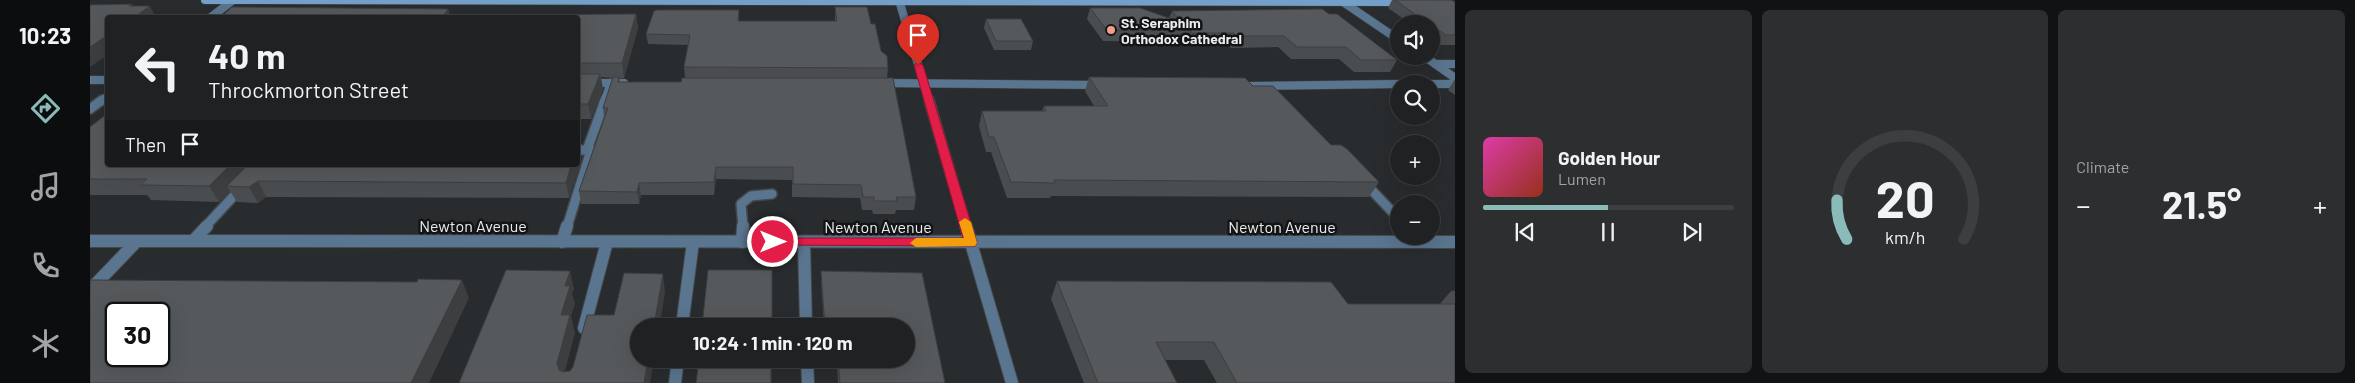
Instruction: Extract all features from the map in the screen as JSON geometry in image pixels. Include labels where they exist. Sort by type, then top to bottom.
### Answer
[{"type":"main road","points":[[205,0],[1417,2]]},
{"type":"street","points":[[214,15],[233,0]]},
{"type":"street","points":[[899,1],[1012,383]]},
{"type":"street","points":[[1343,2],[1390,34]]},
{"type":"street","points":[[1440,64],[1455,64]]},
{"type":"street","points":[[1436,65],[1455,78]]},
{"type":"street","points":[[90,80],[105,80]]},
{"type":"street","points":[[580,83],[631,83]]},
{"type":"street","points":[[562,242],[591,150],[582,150],[611,83]]},
{"type":"street","points":[[868,83],[1107,85]]},
{"type":"street","points":[[1237,86],[1390,84]]},
{"type":"street","points":[[1440,84],[1455,84]]},
{"type":"street","points":[[1250,86],[1265,90],[1272,97]]},
{"type":"street","points":[[90,109],[105,98]]},
{"type":"street","points":[[1354,172],[1390,210]]},
{"type":"street","points":[[194,241],[249,180]]},
{"type":"street","points":[[742,242],[743,217],[741,204],[751,196],[772,194]]},
{"type":"street","name":"Newton Avenue","points":[[90,241],[971,243],[1390,239]]},
{"type":"street","points":[[90,290],[138,241]]},
{"type":"street","name":"Newton Avenue","points":[[1440,241],[1455,242]]},
{"type":"street","points":[[582,338],[607,242]]},
{"type":"street","points":[[683,318],[693,242]]},
{"type":"street","points":[[804,242],[806,318]]},
{"type":"street","points":[[675,383],[677,368]]},
{"type":"street","points":[[807,368],[808,383]]},
{"type":"building","points":[[1395,0],[1451,0],[1455,2],[1455,35],[1446,35],[1440,31],[1440,15],[1416,15]]},
{"type":"building","points":[[132,4],[129,6],[150,6],[137,15],[105,15],[105,37],[90,47],[90,5]]},
{"type":"building","points":[[232,7],[448,9],[444,15],[223,15]]},
{"type":"building","points":[[835,7],[867,7],[871,24],[875,24],[881,51],[887,56],[888,68],[684,67],[690,35],[646,34],[654,11],[657,10],[739,10],[738,21],[837,21]]},
{"type":"building","points":[[1090,8],[1140,8],[1183,23],[1172,11],[1322,9],[1329,14],[1337,14],[1390,55],[1390,60],[1361,60],[1346,47],[1297,47],[1284,36],[1236,36],[1234,33],[1192,33],[1190,30],[1107,30]]},
{"type":"building","points":[[636,14],[622,63],[580,63],[580,15],[507,15]]},
{"type":"building","points":[[986,19],[1021,19],[1033,41],[996,41]]},
{"type":"building","points":[[580,74],[600,74],[588,104],[580,104]]},
{"type":"building","points":[[613,77],[619,77],[618,82],[681,82],[682,78],[893,78],[916,197],[896,197],[897,201],[874,201],[874,197],[863,197],[861,185],[793,184],[793,167],[716,167],[714,182],[639,183],[637,192],[579,191],[608,108],[603,108]]},
{"type":"building","points":[[1089,77],[1245,78],[1253,86],[1273,86],[1331,145],[1341,145],[1347,149],[1379,182],[1054,180],[1055,183],[1011,182],[994,137],[989,137],[982,111],[1046,111],[1044,106],[1108,106]]},
{"type":"building","points":[[105,115],[105,167],[228,167],[209,186],[140,185],[147,179],[90,179],[90,127]]},
{"type":"building","points":[[246,167],[570,167],[566,183],[258,181],[249,187],[227,186]]},
{"type":"building","points":[[506,270],[570,271],[565,286],[570,286],[561,315],[570,315],[557,363],[559,370],[563,372],[570,371],[573,367],[587,315],[614,315],[624,273],[663,274],[655,318],[630,318],[630,368],[646,368],[644,383],[459,383]]},
{"type":"building","points":[[708,270],[772,270],[772,318],[703,318]]},
{"type":"building","points":[[821,271],[922,273],[945,383],[840,383],[839,368],[915,368],[915,318],[824,318]]},
{"type":"building","points":[[418,279],[462,280],[411,383],[90,383],[90,280],[417,282]]},
{"type":"building","points":[[1057,281],[1331,282],[1348,304],[1455,304],[1455,383],[1237,383],[1214,342],[1156,342],[1177,383],[1098,383]]},
{"type":"building","points":[[698,368],[771,368],[771,383],[696,383]]},
{"type":"slow traffic","points":[[916,243],[971,243],[965,222]]},
{"type":"place","name":"St. Seraphim Orthodox Cathedral","points":[[1111,30]]},
{"type":"route","points":[[773,242],[971,243],[918,65]]}]
